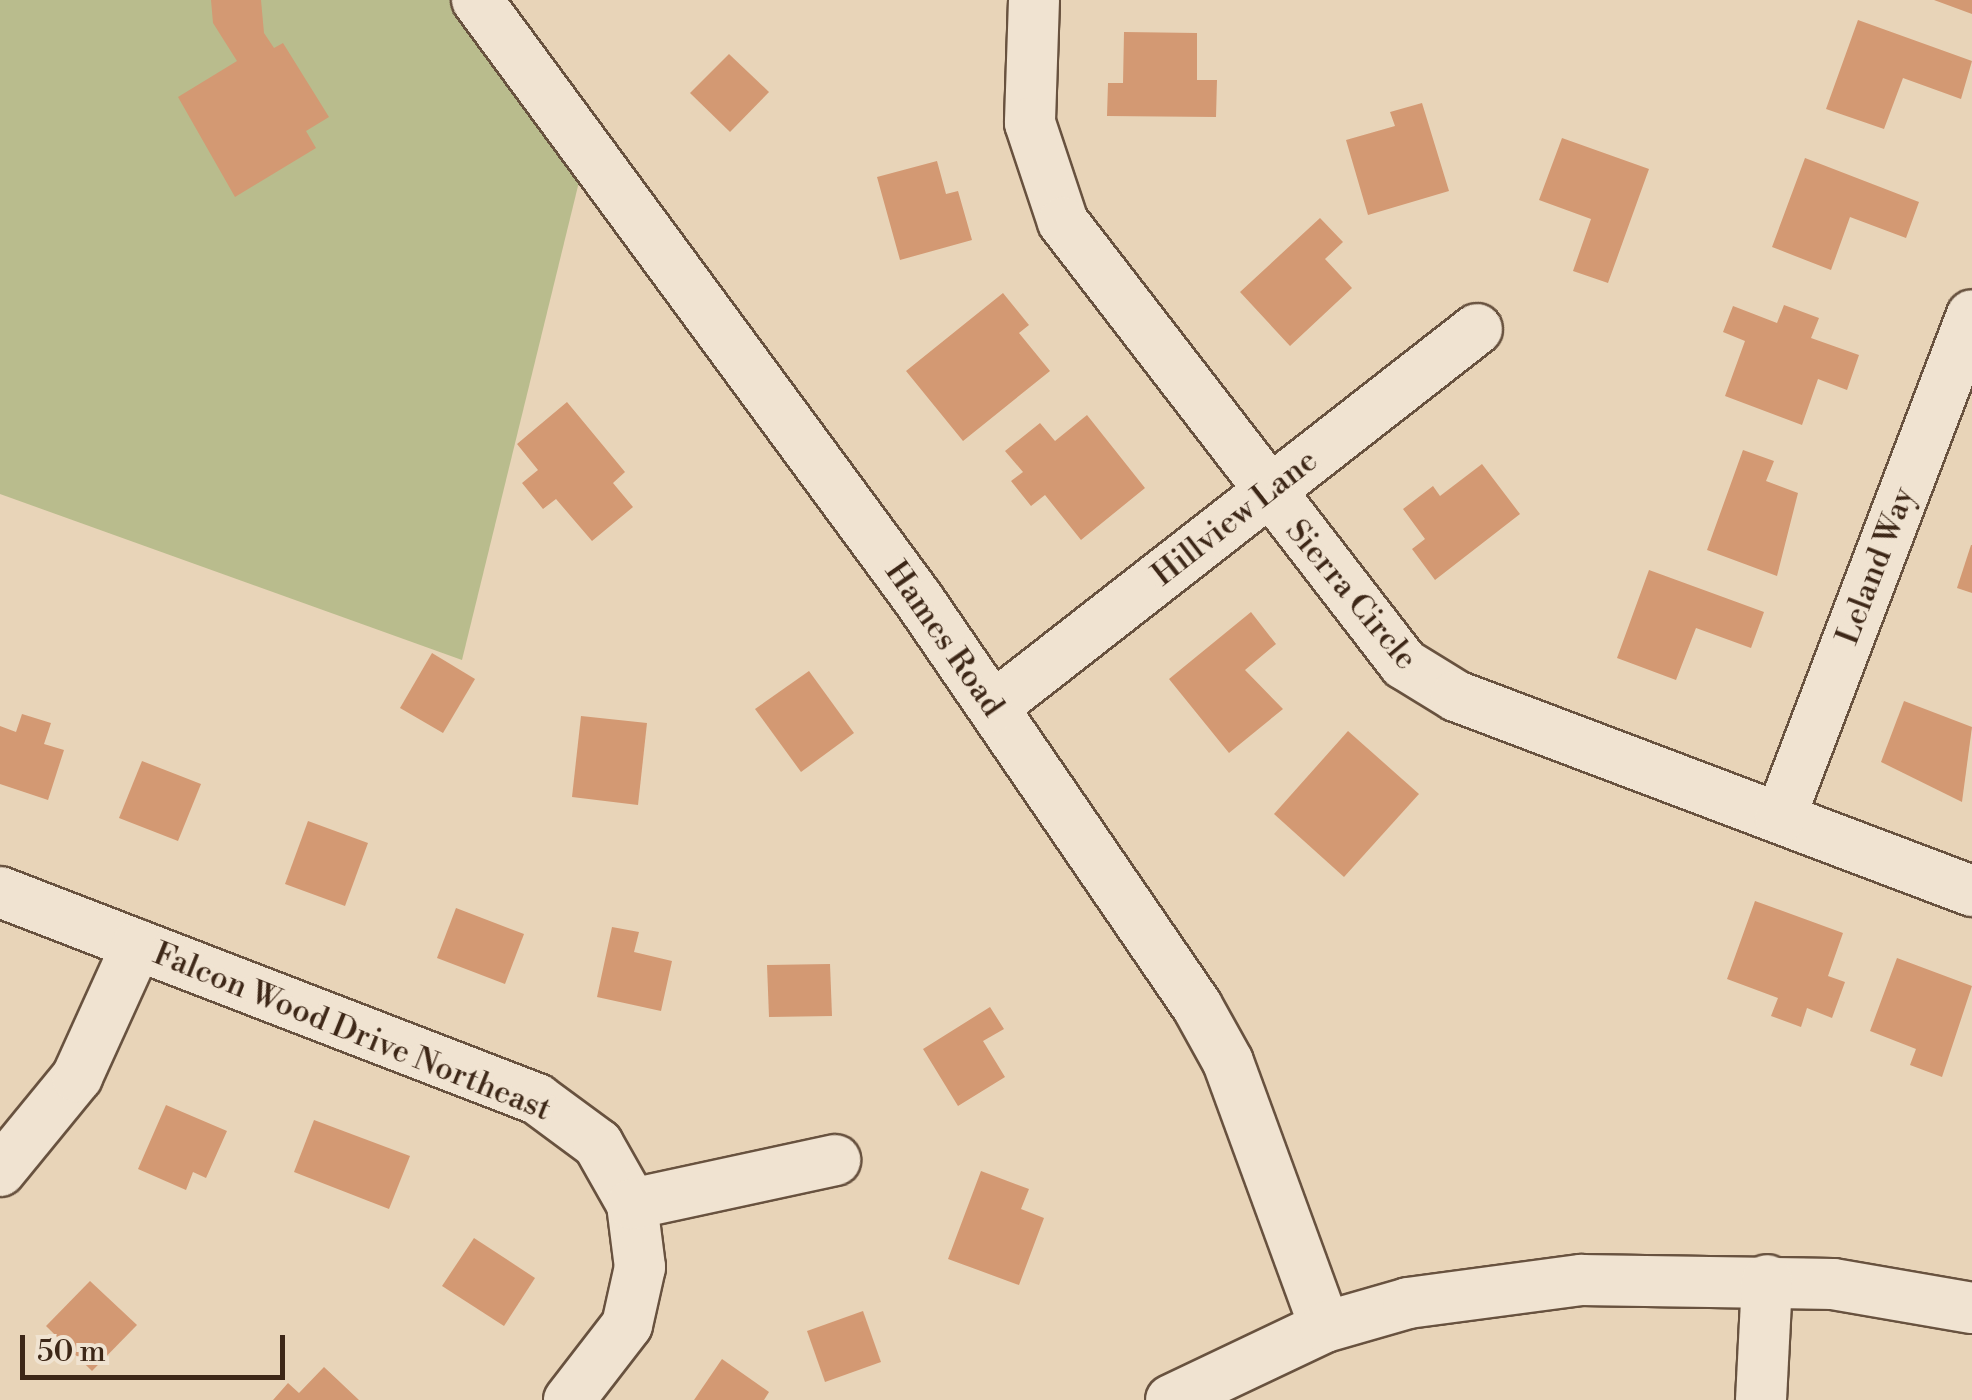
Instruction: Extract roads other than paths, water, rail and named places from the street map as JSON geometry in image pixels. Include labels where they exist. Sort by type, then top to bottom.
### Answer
[{"type":"street","name":"Hames Road","points":[[477,0],[993,707],[1228,1062],[1326,1327]]},
{"type":"street","name":"Sierra Circle","points":[[1034,0],[1026,90],[1049,194],[1082,252],[1266,492],[1419,677],[1972,891]]},
{"type":"street","name":"Leland Way","points":[[1780,818],[1972,315]]},
{"type":"street","name":"Hillview Lane","points":[[993,707],[1477,330]]},
{"type":"street","name":"Falcon Wood Drive Northeast","points":[[0,892],[537,1098],[598,1144],[632,1204],[640,1268],[627,1326],[569,1400]]},
{"type":"street","points":[[0,1172],[77,1077],[137,945]]},
{"type":"street","points":[[632,1204],[835,1160]]},
{"type":"street","points":[[1171,1400],[1326,1327],[1408,1303],[1581,1280],[1767,1280],[1972,1308]]},
{"type":"street","points":[[1761,1400],[1767,1280]]}]
